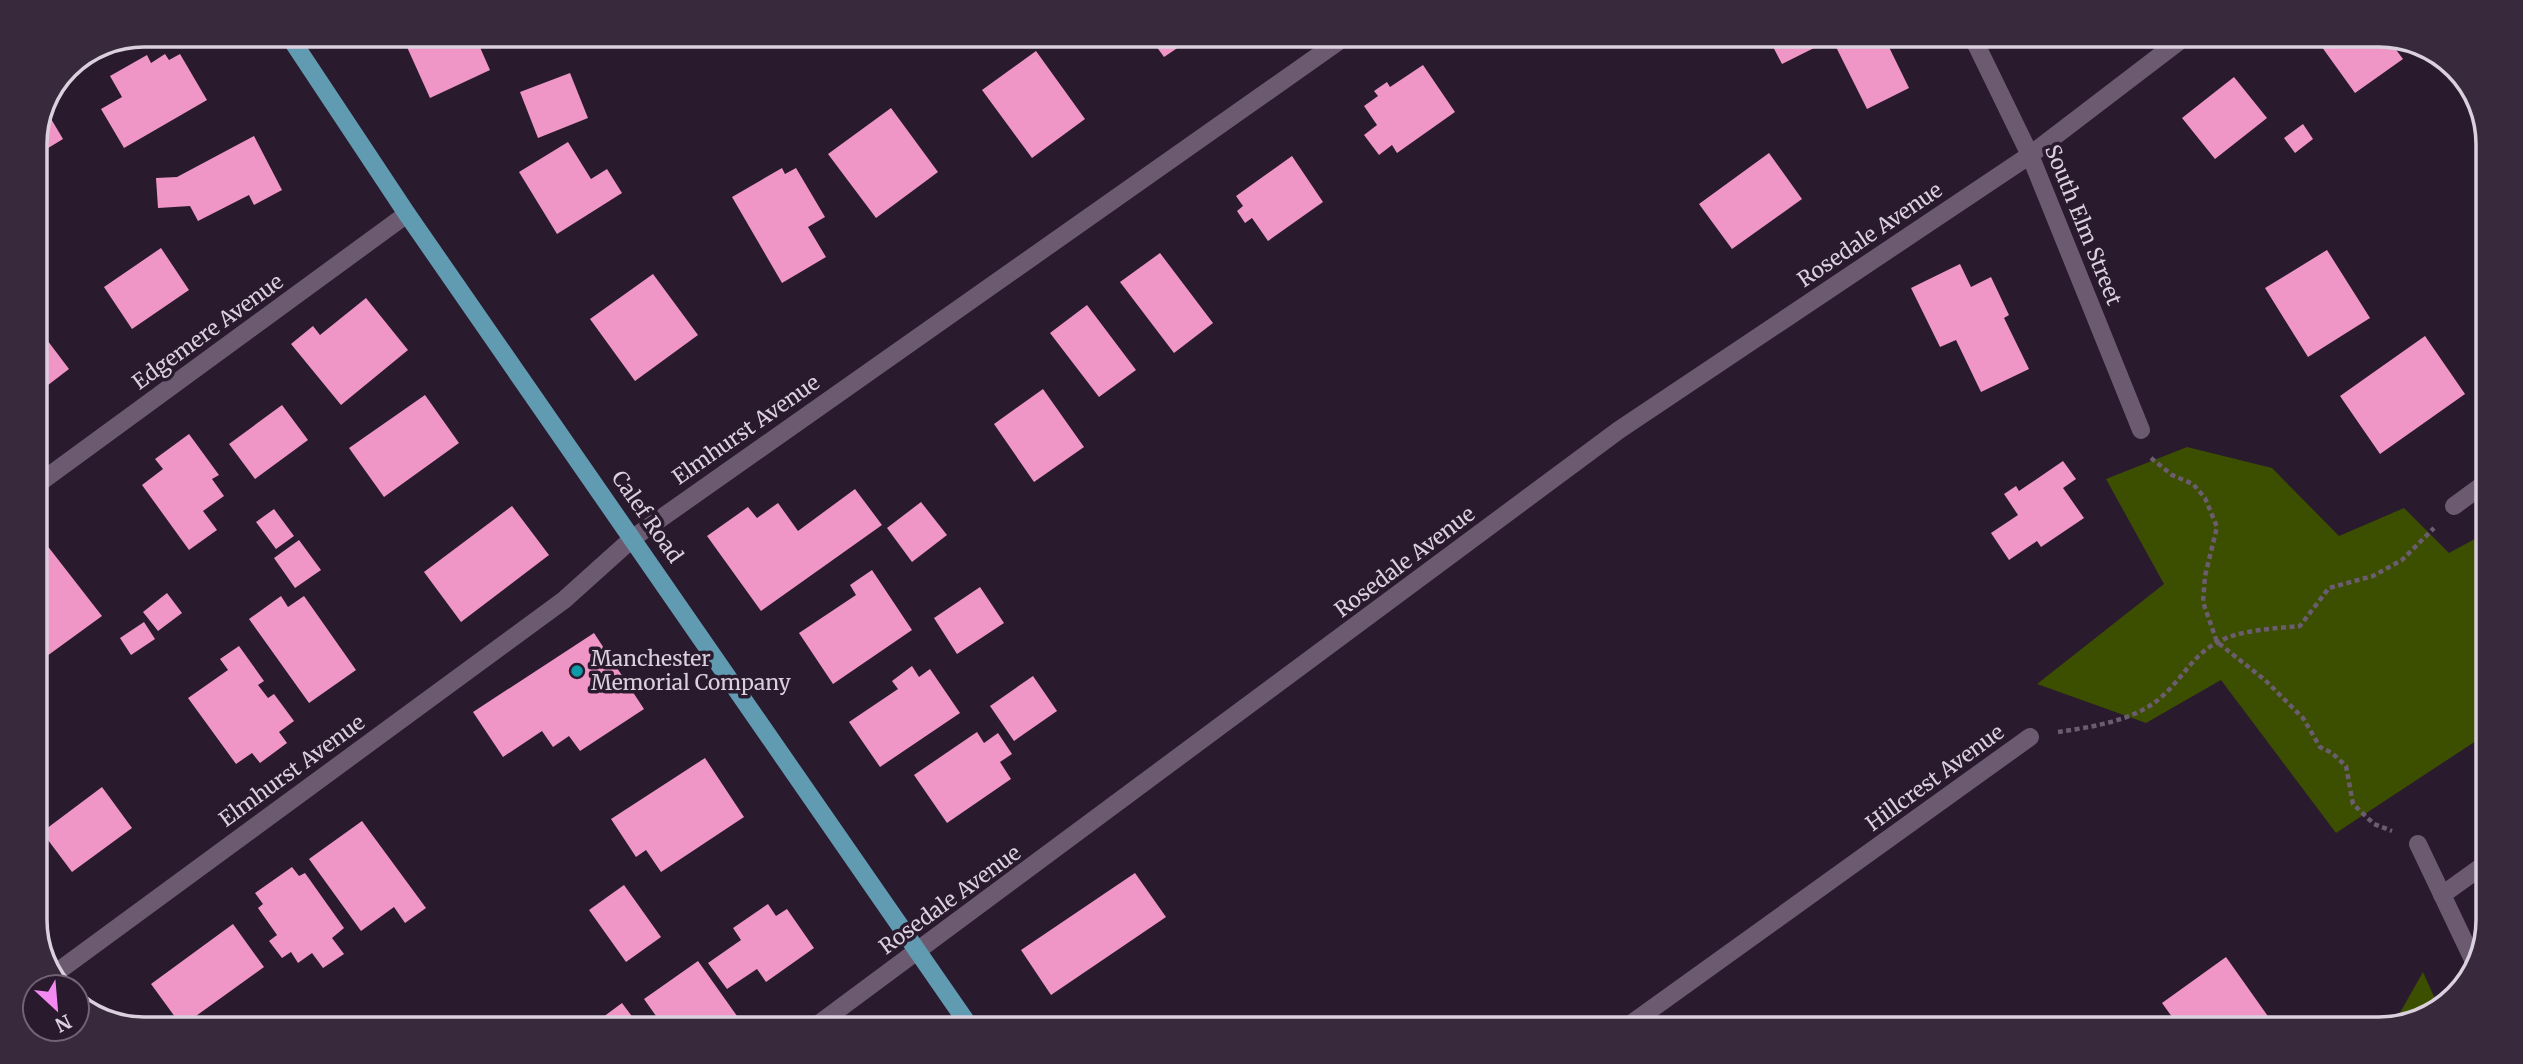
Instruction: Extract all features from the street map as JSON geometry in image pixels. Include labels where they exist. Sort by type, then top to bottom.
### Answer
[{"type":"main road","name":"Calef Road","points":[[296,47],[407,214],[963,1017]]},
{"type":"street","name":"Elmhurst Avenue","points":[[61,969],[564,600],[633,538],[1331,47]]},
{"type":"street","name":"South Elm Street","points":[[1977,47],[2031,155],[2141,430]]},
{"type":"street","name":"Rosedale Avenue","points":[[828,1017],[918,953],[1619,429],[2031,155],[2171,47]]},
{"type":"street","name":"Edgemere Avenue","points":[[47,477],[407,214]]},
{"type":"street","points":[[2454,506],[2476,490]]},
{"type":"street","name":"Hillcrest Avenue","points":[[1641,1017],[2030,737]]},
{"type":"street","points":[[2418,844],[2470,952]]},
{"type":"street","points":[[2442,895],[2476,871]]},
{"type":"path","points":[[2141,430],[2152,460],[2172,475],[2193,484],[2205,498],[2217,527],[2205,576],[2203,602],[2217,642],[2265,680],[2303,718],[2320,747],[2332,752],[2346,766],[2353,804],[2361,814],[2374,824],[2418,844]]},
{"type":"path","name":"Hillcrest Avenue","points":[[2030,737],[2086,728],[2135,713],[2159,699],[2195,659],[2217,642],[2251,631],[2300,626],[2329,588],[2373,576],[2402,560],[2454,506]]},
{"type":"green space","points":[[2187,447],[2272,468],[2339,536],[2404,508],[2449,553],[2476,538],[2476,741],[2336,833],[2221,680],[2146,723],[2037,684],[2164,584],[2106,479]]},
{"type":"green space","points":[[2423,972],[2435,999],[2399,1014]]},
{"type":"building","points":[[407,47],[480,47],[490,70],[430,98]]},
{"type":"building","points":[[1157,47],[1179,47],[1164,57]]},
{"type":"building","points":[[1773,47],[1816,47],[1782,64]]},
{"type":"building","points":[[1836,47],[1889,47],[1909,88],[1867,109]]},
{"type":"building","points":[[2322,47],[2395,49],[2403,59],[2355,93]]},
{"type":"building","points":[[1036,51],[1085,119],[1032,158],[982,90]]},
{"type":"building","points":[[165,54],[169,60],[180,54],[207,100],[124,148],[101,109],[122,97],[110,76],[147,55],[151,63]]},
{"type":"building","points":[[1423,65],[1455,112],[1397,153],[1392,145],[1379,155],[1364,135],[1377,125],[1364,106],[1378,96],[1374,91],[1387,82],[1390,87]]},
{"type":"building","points":[[570,73],[588,118],[538,138],[520,92]]},
{"type":"building","points":[[2234,77],[2267,118],[2215,159],[2182,118]]},
{"type":"building","points":[[891,108],[938,172],[876,218],[828,154]]},
{"type":"building","points":[[51,119],[63,139],[47,149]]},
{"type":"building","points":[[2303,124],[2313,139],[2295,153],[2284,138]]},
{"type":"building","points":[[254,136],[282,190],[254,205],[249,195],[198,221],[190,206],[158,208],[156,178],[177,177]]},
{"type":"building","points":[[568,142],[591,179],[607,169],[622,193],[557,234],[519,172]]},
{"type":"building","points":[[1769,153],[1802,199],[1732,249],[1699,204]]},
{"type":"building","points":[[1292,156],[1323,202],[1268,241],[1252,218],[1245,223],[1237,211],[1243,206],[1236,196]]},
{"type":"building","points":[[782,168],[785,174],[796,168],[825,217],[808,227],[826,257],[782,283],[732,197]]},
{"type":"building","points":[[161,248],[189,290],[132,329],[104,287]]},
{"type":"building","points":[[2327,250],[2370,318],[2308,357],[2265,288]]},
{"type":"building","points":[[1160,253],[1213,323],[1174,353],[1120,282]]},
{"type":"building","points":[[1960,264],[1971,287],[1991,277],[2009,315],[2004,318],[2029,369],[1981,392],[1956,340],[1940,347],[1911,288]]},
{"type":"building","points":[[653,274],[698,335],[635,381],[590,319]]},
{"type":"building","points":[[366,298],[408,350],[341,405],[291,344],[313,326],[320,335]]},
{"type":"building","points":[[1087,305],[1136,370],[1099,397],[1050,333]]},
{"type":"building","points":[[2425,336],[2465,394],[2380,454],[2340,396]]},
{"type":"building","points":[[47,340],[69,369],[47,386]]},
{"type":"building","points":[[1043,389],[1084,447],[1034,482],[994,424]]},
{"type":"building","points":[[425,395],[459,443],[384,497],[349,448]]},
{"type":"building","points":[[282,405],[308,440],[255,479],[229,444]]},
{"type":"building","points":[[189,434],[219,475],[212,479],[224,496],[203,511],[217,530],[189,550],[142,485],[163,469],[155,459]]},
{"type":"building","points":[[2063,461],[2076,479],[2063,488],[2084,518],[2041,547],[2037,541],[2009,560],[1991,533],[2018,515],[2004,494],[2016,486],[2019,491]]},
{"type":"building","points":[[855,489],[882,525],[761,611],[707,536],[748,507],[757,518],[778,503],[798,531]]},
{"type":"building","points":[[921,502],[947,535],[912,562],[887,528]]},
{"type":"building","points":[[512,506],[549,555],[461,622],[424,572]]},
{"type":"building","points":[[274,509],[294,536],[276,549],[256,522]]},
{"type":"building","points":[[299,540],[321,570],[295,588],[274,558]]},
{"type":"building","points":[[47,545],[102,616],[47,656]]},
{"type":"building","points":[[872,570],[912,630],[833,684],[799,633],[856,595],[850,585]]},
{"type":"building","points":[[980,587],[1004,623],[957,654],[934,618]]},
{"type":"building","points":[[167,593],[182,613],[158,631],[143,612]]},
{"type":"building","points":[[281,596],[288,607],[304,596],[356,670],[309,703],[249,619]]},
{"type":"building","points":[[144,622],[155,639],[131,655],[120,638]]},
{"type":"building","name":"Manchester Memorial Company","points":[[594,633],[644,709],[580,751],[569,736],[553,747],[542,731],[503,757],[473,712]]},
{"type":"building","points":[[239,646],[264,681],[258,685],[268,698],[274,694],[294,721],[279,732],[287,743],[260,763],[252,753],[236,764],[188,698],[228,670],[220,659]]},
{"type":"building","points":[[912,666],[919,677],[930,669],[960,713],[880,767],[849,722],[898,689],[892,681]]},
{"type":"building","points":[[1033,676],[1057,711],[1014,741],[990,706]]},
{"type":"building","points":[[977,732],[984,743],[998,733],[1012,754],[1000,762],[1011,779],[947,823],[914,775]]},
{"type":"building","points":[[705,758],[744,817],[661,872],[646,850],[636,857],[611,819]]},
{"type":"building","points":[[102,787],[132,828],[72,872],[47,839],[47,828]]},
{"type":"building","points":[[362,821],[426,908],[405,923],[394,907],[361,931],[309,859]]},
{"type":"building","points":[[292,867],[299,876],[305,873],[344,928],[332,938],[344,954],[323,968],[312,953],[298,963],[291,952],[282,958],[269,941],[277,935],[258,908],[263,904],[255,893]]},
{"type":"building","points":[[1135,873],[1166,917],[1051,995],[1021,950]]},
{"type":"building","points":[[624,885],[661,937],[626,962],[589,910]]},
{"type":"building","points":[[768,904],[776,916],[787,909],[814,948],[766,982],[757,969],[727,989],[708,963],[741,940],[733,928]]},
{"type":"building","points":[[233,924],[264,967],[195,1017],[175,1017],[151,984]]},
{"type":"building","points":[[2226,957],[2268,1017],[2172,1017],[2162,1003]]},
{"type":"building","points":[[698,961],[738,1017],[657,1017],[644,999]]},
{"type":"building","points":[[622,1003],[632,1017],[603,1017]]},
{"type":"place","name":"Manchester Memorial Company","points":[[577,671]]}]
